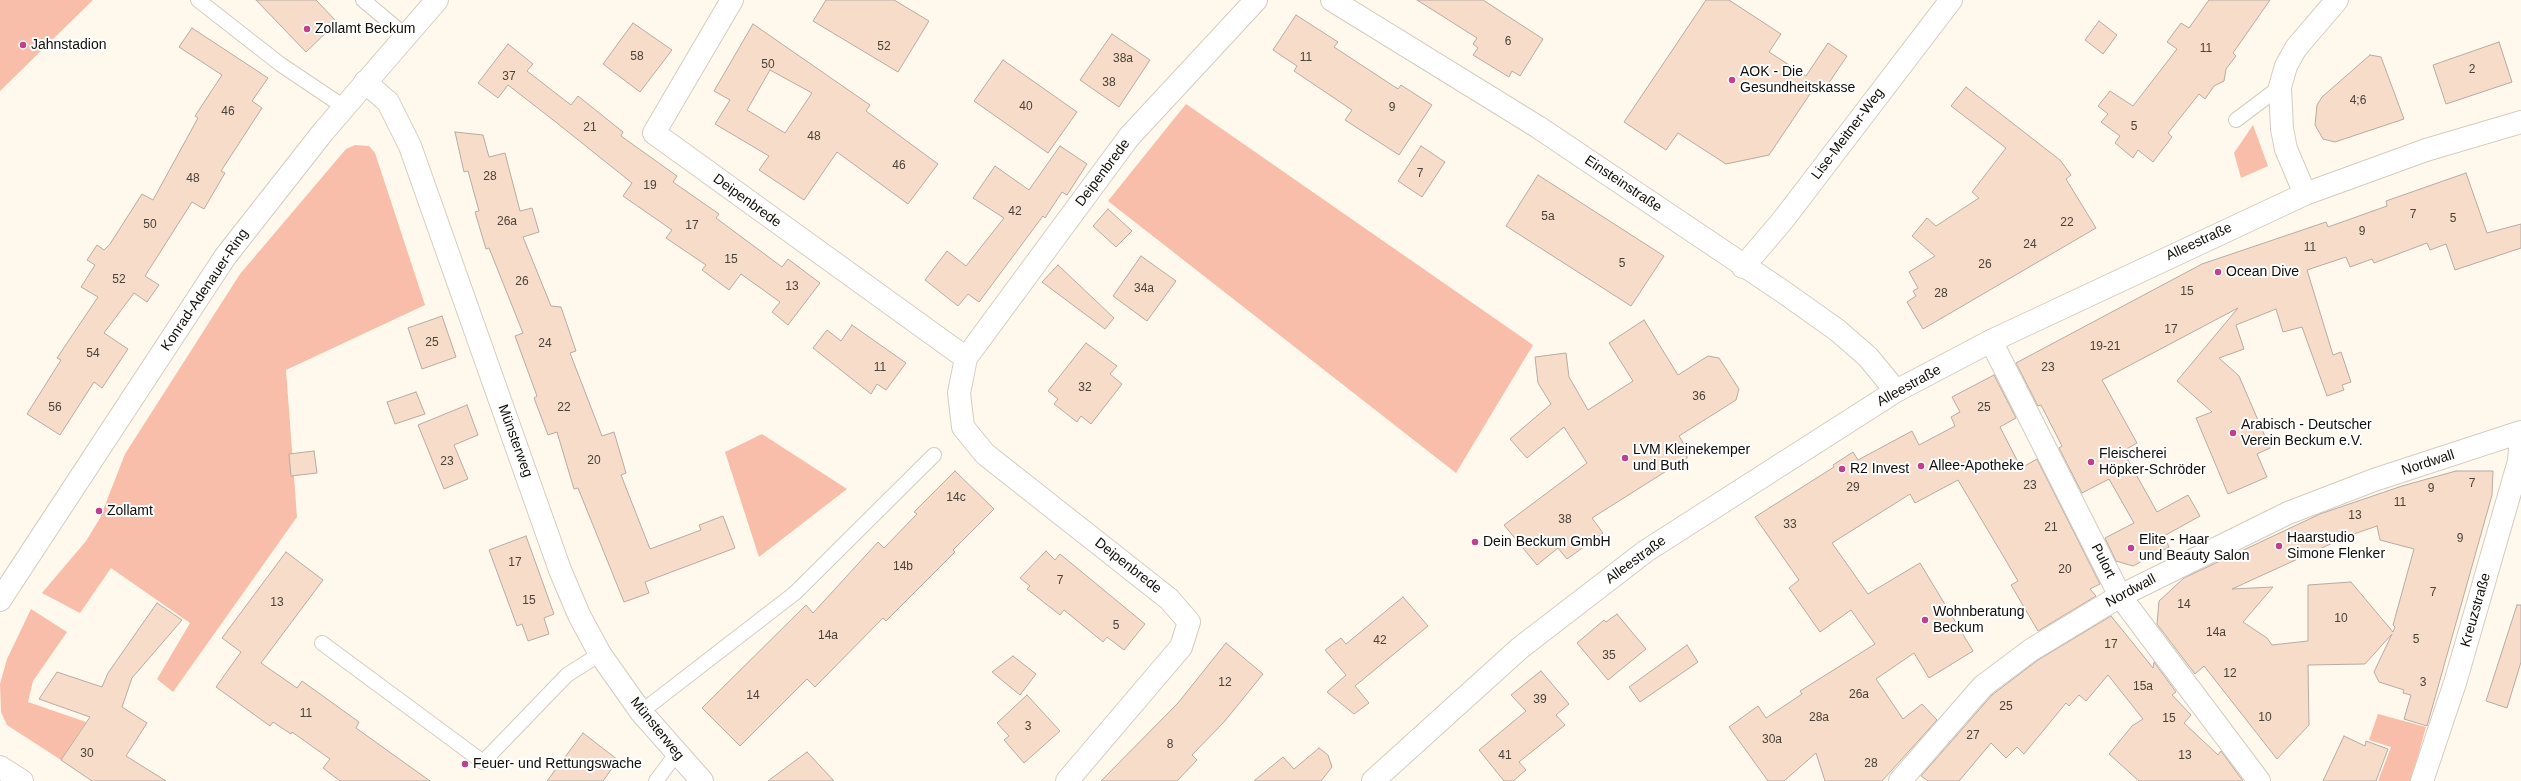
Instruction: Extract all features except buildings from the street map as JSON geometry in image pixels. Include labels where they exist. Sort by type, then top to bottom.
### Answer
[{"type":"street","name":"Konrad-Adenauer-Ring","points":[[0,600],[225,257],[276,189],[365,82],[437,0]]},
{"type":"street","name":"Deipenbrede","points":[[732,0],[654,134],[966,358]]},
{"type":"street","name":"Deipenbrede","points":[[1067,781],[1181,647],[1189,622],[1170,599],[985,454],[963,427],[959,393],[966,358],[1129,137],[1256,0]]},
{"type":"street","name":"Einsteinstraße","points":[[1332,0],[1538,127],[1837,330],[1868,357],[1896,391]]},
{"type":"street","name":"Lise-Meitner-Weg","points":[[1743,267],[1783,220],[1951,0]]},
{"type":"street","points":[[2305,194],[2286,149],[2281,121],[2280,87],[2286,66],[2296,48],[2337,0]]},
{"type":"street","name":"Münsterweg","points":[[365,82],[388,102],[410,146],[560,570],[580,615],[600,654],[641,712],[676,754],[702,781]]},
{"type":"street","name":"Alleestraße","points":[[1373,781],[1520,648],[1646,551],[1896,391],[1991,340],[2305,194],[2426,150],[2521,122]]},
{"type":"street","name":"Pulort","points":[[1991,340],[2120,596],[2259,781]]},
{"type":"street","name":"Nordwall","points":[[1900,781],[1983,686],[2031,650],[2120,596],[2288,513],[2374,480],[2521,432]]},
{"type":"street","name":"Kreuzstraße","points":[[2422,781],[2455,683],[2519,461],[2521,436]]},
{"type":"street","points":[[0,767],[22,781]]},
{"type":"lane","points":[[198,0],[275,60],[344,107]]},
{"type":"lane","points":[[363,0],[406,36]]},
{"type":"lane","points":[[2236,120],[2280,87]]},
{"type":"lane","points":[[641,712],[795,593],[934,455]]},
{"type":"lane","points":[[322,643],[483,762],[567,675],[600,654]]},
{"type":"lane","points":[[656,781],[676,754]]},
{"type":"shaded area","name":"Jahnstadion","points":[[0,0],[93,0],[0,91]]},
{"type":"shaded area","points":[[1186,104],[1533,345],[1456,473],[1108,201]]},
{"type":"shaded area","points":[[2253,125],[2268,166],[2241,178],[2234,153]]},
{"type":"shaded area","points":[[355,145],[369,146],[375,153],[425,305],[286,370],[297,517],[173,692],[157,679],[190,623],[111,568],[80,613],[42,593],[86,541],[100,518],[125,454],[240,274],[346,149]]},
{"type":"shaded area","points":[[762,434],[847,489],[759,557],[725,452]]},
{"type":"shaded area","points":[[31,609],[67,632],[33,681],[28,702],[86,722],[61,760],[7,725],[1,712],[0,684],[7,659]]},
{"type":"shaded area","points":[[2378,714],[2426,727],[2411,781],[2378,781],[2391,747],[2369,740]]},
{"type":"place","name":"Zollamt Beckum","points":[[307,29]]},
{"type":"place","name":"Jahnstadion","points":[[23,45]]},
{"type":"place","name":"AOK - Die Gesundheitskasse","points":[[1732,80]]},
{"type":"place","name":"Ocean Dive","points":[[2218,272]]},
{"type":"place","name":"Arabisch - Deutscher Verein Beckum e.V.","points":[[2233,433]]},
{"type":"place","name":"LVM Kleinekemper und Buth","points":[[1625,458]]},
{"type":"place","name":"Fleischerei Höpker-Schröder","points":[[2091,462]]},
{"type":"place","name":"Allee-Apotheke","points":[[1921,466]]},
{"type":"place","name":"R2 Invest","points":[[1842,469]]},
{"type":"place","name":"Zollamt","points":[[99,511]]},
{"type":"place","name":"Dein Beckum GmbH","points":[[1475,542]]},
{"type":"place","name":"Haarstudio Simone Flenker","points":[[2279,546]]},
{"type":"place","name":"Elite - Haar und Beauty Salon","points":[[2131,548]]},
{"type":"place","name":"Wohnberatung Beckum","points":[[1925,620]]},
{"type":"place","name":"Feuer- und Rettungswache","points":[[465,764]]}]
